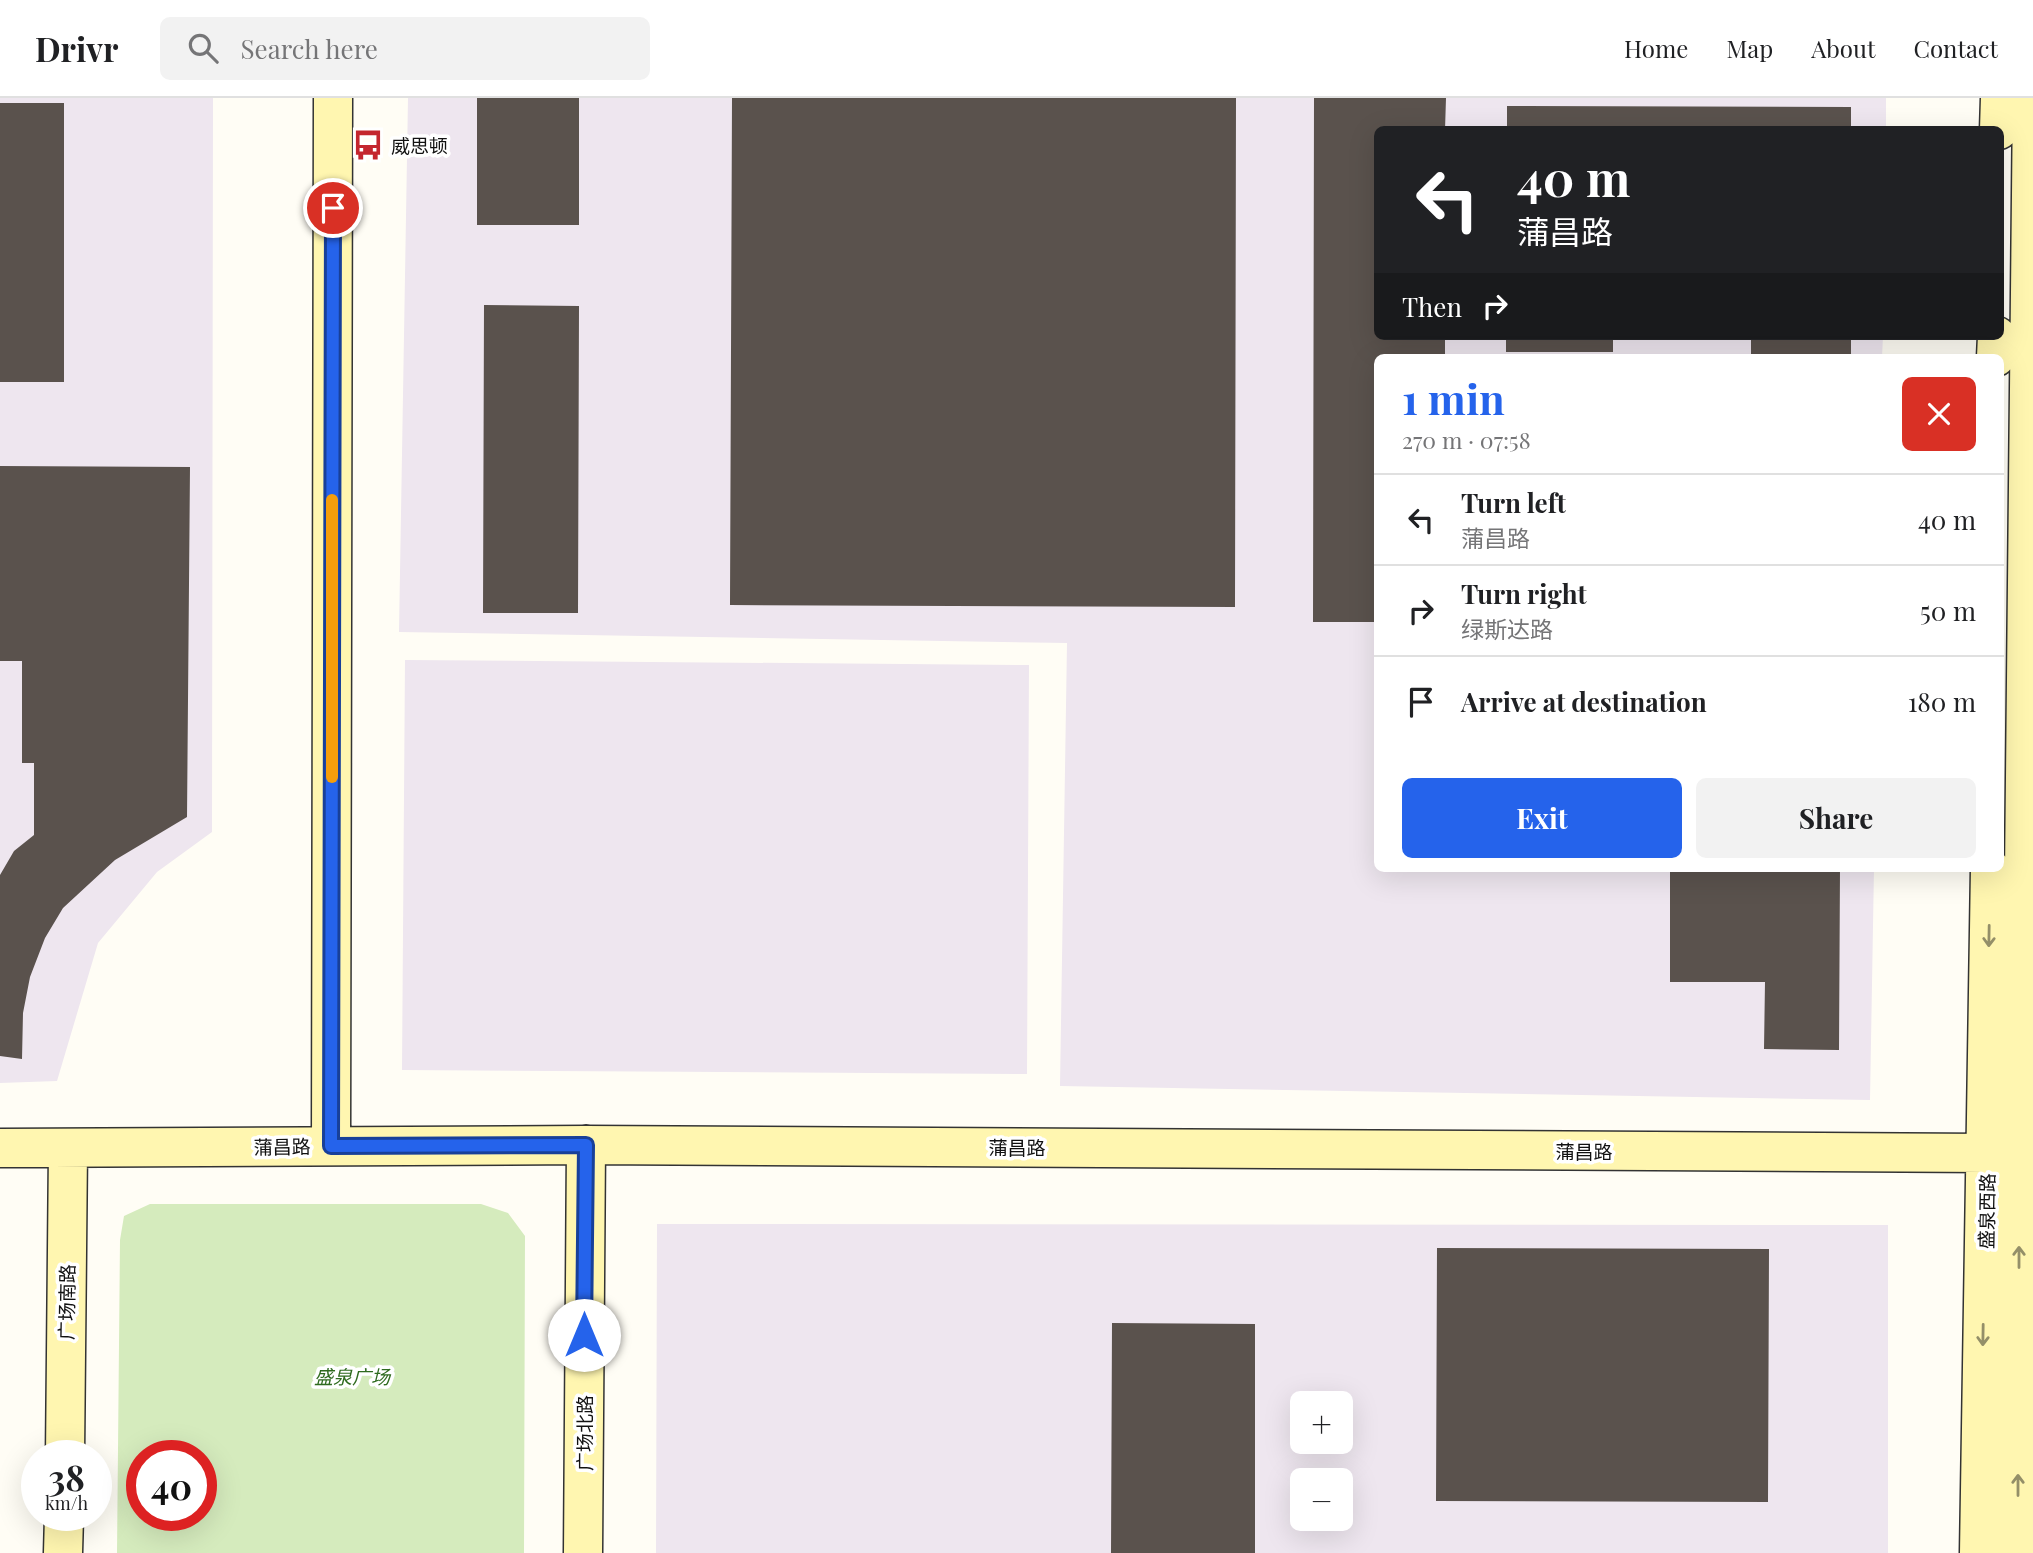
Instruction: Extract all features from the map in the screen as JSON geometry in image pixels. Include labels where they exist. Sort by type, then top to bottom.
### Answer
[{"type":"street","points":[[331,1146],[333,98]]},
{"type":"street","points":[[1999,126],[2000,98]]},
{"type":"street","name":"盛泉西路","points":[[2017,1553],[2013,1158],[2032,98]]},
{"type":"street","name":"盛泉西路","points":[[1979,1553],[2013,1158],[1990,872]]},
{"type":"street","name":"蒲昌路","points":[[0,1148],[586,1145],[2013,1158]]},
{"type":"street","name":"广场北路","points":[[583,1553],[586,1145]]},
{"type":"street","name":"广场南路","points":[[65,1440],[68,1148]]},
{"type":"street","points":[[64,1531],[64,1553]]},
{"type":"shaded area","points":[[0,98],[213,98],[212,832],[157,872],[98,943],[57,1081],[0,1083]]},
{"type":"shaded area","points":[[408,98],[1886,98],[1886,126],[1374,126],[1374,340],[1883,340],[1882,354],[1374,354],[1374,872],[1874,872],[1870,1100],[1060,1086],[1067,643],[399,632]]},
{"type":"shaded area","points":[[405,660],[1029,665],[1027,1074],[402,1070]]},
{"type":"shaded area","points":[[657,1224],[1888,1225],[1888,1553],[656,1553]]},
{"type":"green space","name":"盛泉广场","points":[[150,1204],[481,1204],[508,1213],[525,1236],[524,1553],[117,1553],[120,1240],[124,1216]]},
{"type":"building","points":[[477,98],[579,98],[579,225],[477,225]]},
{"type":"building","points":[[732,98],[1236,98],[1235,607],[730,605]]},
{"type":"building","points":[[1314,98],[1446,98],[1445,126],[1374,126],[1374,340],[1445,340],[1445,354],[1374,354],[1374,622],[1313,622]]},
{"type":"building","points":[[0,103],[64,103],[64,382],[0,382]]},
{"type":"building","points":[[1507,106],[1851,107],[1851,126],[1507,126]]},
{"type":"building","points":[[484,305],[579,306],[578,613],[483,613]]},
{"type":"building","points":[[1506,340],[1613,340],[1613,352],[1506,352]]},
{"type":"building","points":[[1751,340],[1851,340],[1851,354],[1751,354]]},
{"type":"building","points":[[0,466],[190,467],[187,817],[115,860],[63,908],[45,938],[30,977],[23,1013],[22,1059],[0,1056],[0,875],[14,851],[34,835],[34,763],[22,763],[22,661],[0,661]]},
{"type":"building","points":[[1670,872],[1840,872],[1839,1050],[1764,1049],[1765,982],[1670,982]]},
{"type":"building","points":[[1437,1248],[1769,1249],[1768,1502],[1436,1501]]},
{"type":"building","points":[[1112,1323],[1255,1324],[1255,1553],[1111,1553]]},
{"type":"slow traffic","points":[[332,500],[332,777]]},
{"type":"place","name":"威思顿","points":[[368,145]]},
{"type":"route","points":[[333,208],[331,1146],[586,1145],[584,1335]]}]
